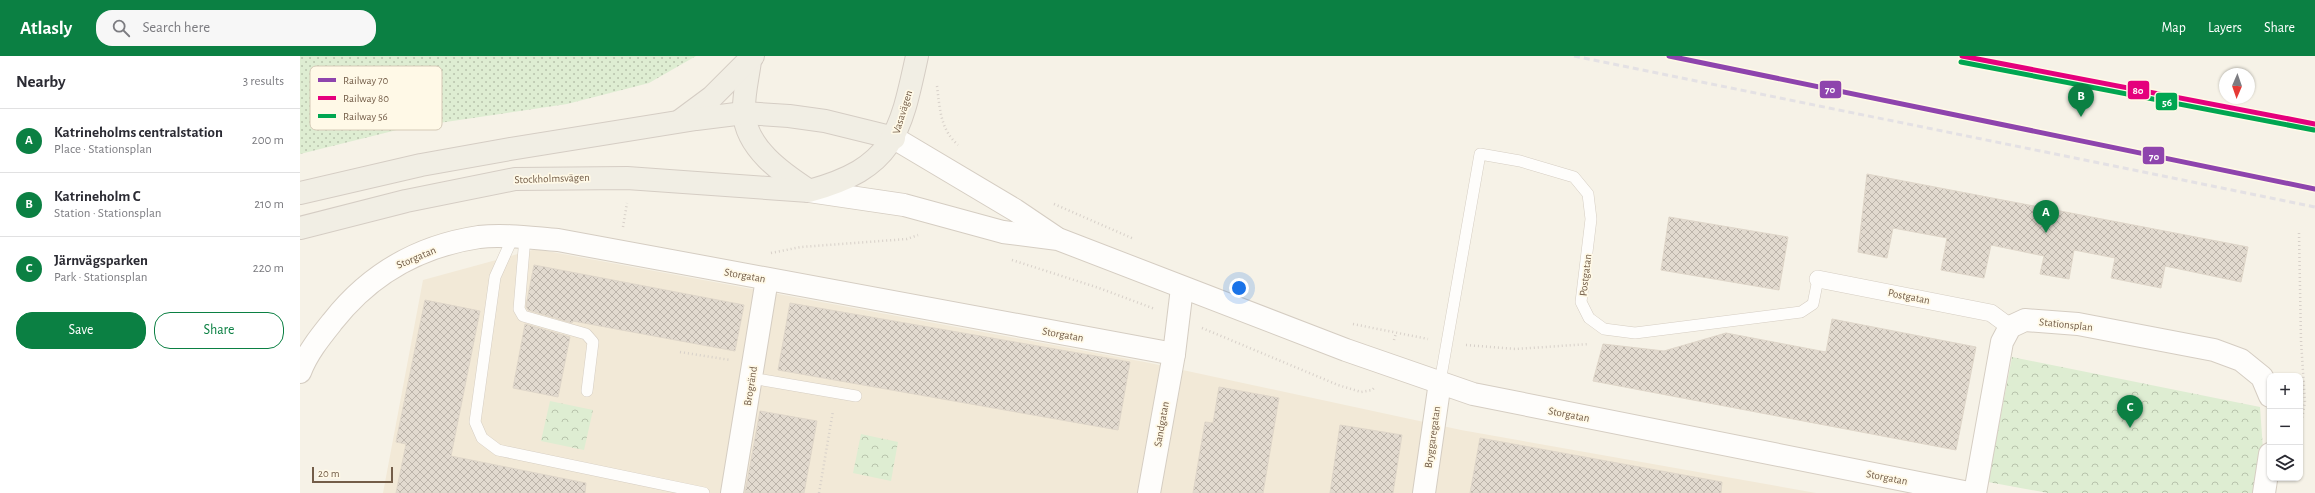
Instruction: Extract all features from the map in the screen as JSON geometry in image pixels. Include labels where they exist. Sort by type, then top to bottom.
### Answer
[{"type":"main road","points":[[752,58],[744,113],[752,139],[767,158],[786,175],[809,191]]},
{"type":"main road","points":[[680,121],[712,97],[752,58]]},
{"type":"main road","name":"Vasavägen","points":[[809,191],[854,176],[877,159],[894,138],[914,66]]},
{"type":"main road","points":[[300,193],[436,163],[680,121],[744,113],[789,116],[825,121],[894,138]]},
{"type":"main road","name":"Stockholmsvägen","points":[[300,228],[406,201],[515,179],[627,178],[809,191]]},
{"type":"street","name":"Storgatan","points":[[894,138],[1015,210],[1058,239],[1346,350],[1473,394],[1969,493]]},
{"type":"street","name":"Storgatan","points":[[809,191],[904,205],[1003,232],[1058,239]]},
{"type":"street","name":"Storgatan","points":[[300,372],[303,363],[326,329],[350,298],[385,270],[418,254],[480,237],[519,237],[558,240],[767,280],[1174,354]]},
{"type":"street","name":"Postgatan","points":[[1818,278],[1992,313],[2010,327]]},
{"type":"street","name":"Brogränd","points":[[732,493],[767,280]]},
{"type":"street","points":[[1174,354],[1182,288]]},
{"type":"street","name":"Stationsplan","points":[[2010,327],[2025,320],[2078,324],[2214,350],[2241,360],[2262,377],[2267,389]]},
{"type":"street","points":[[1975,493],[2002,342],[2010,327]]},
{"type":"street","name":"Sandgatan","points":[[1149,493],[1174,354]]},
{"type":"street","name":"Bryggaregatan","points":[[1424,493],[1440,382]]},
{"type":"street","points":[[2264,493],[2267,474]]},
{"type":"lane","name":"Postgatan","points":[[1440,382],[1480,154],[1520,161],[1574,177],[1588,194],[1591,219],[1581,302],[1589,318],[1604,329],[1635,333],[1801,312],[1813,304],[1818,278]]},
{"type":"lane","points":[[519,237],[519,309],[523,316],[586,334],[590,338],[593,342],[587,391]]},
{"type":"lane","points":[[519,237],[495,277],[475,422],[482,438],[498,450],[704,493]]},
{"type":"lane","points":[[753,371],[837,393],[856,396]]},
{"type":"path","points":[[937,81],[941,120],[949,137],[963,150]]},
{"type":"path","points":[[618,252],[628,196]]},
{"type":"path","points":[[1050,202],[1138,241]]},
{"type":"path","points":[[767,280],[772,252],[801,247],[907,240],[922,234],[914,232]]},
{"type":"path","points":[[2299,233],[2301,341],[2305,402],[2303,413]]},
{"type":"path","points":[[1004,258],[1099,288],[1179,318],[1338,385],[1361,392]]},
{"type":"path","points":[[1347,322],[1447,343],[1485,348],[1516,349],[1596,343]]},
{"type":"path","points":[[680,352],[753,371]]},
{"type":"path","points":[[819,493],[837,393]]},
{"type":"shaded area","points":[[536,249],[1150,363],[1461,430],[1816,493],[383,493],[423,280]]},
{"type":"green space","points":[[300,56],[696,56],[649,83],[567,104],[442,123],[442,66],[310,66],[310,130],[397,130],[300,154]]},
{"type":"green space","points":[[2012,357],[2260,407],[2263,450],[2253,493],[2048,493],[1988,482]]},
{"type":"green space","points":[[550,401],[593,410],[584,450],[541,441]]},
{"type":"green space","points":[[861,434],[898,442],[891,481],[853,473]]},
{"type":"building","points":[[1867,174],[2248,247],[2241,282],[2165,266],[2161,288],[2111,278],[2115,258],[2074,250],[2069,279],[2040,274],[2044,256],[1991,245],[1984,278],[1941,270],[1947,238],[1893,228],[1887,258],[1858,252]]},
{"type":"building","points":[[1669,217],[1788,237],[1779,290],[1661,270]]},
{"type":"building","points":[[534,265],[744,305],[735,351],[573,321],[572,323],[528,310],[526,306]]},
{"type":"building","points":[[425,300],[480,311],[451,456],[586,483],[585,493],[396,493],[406,444],[396,442]]},
{"type":"building","points":[[790,303],[1130,362],[1118,430],[778,370]]},
{"type":"building","points":[[1832,319],[1976,347],[1956,450],[1593,381],[1603,344],[1664,351],[1726,333],[1826,352]]},
{"type":"building","points":[[525,324],[570,337],[558,397],[513,388]]},
{"type":"building","points":[[1219,387],[1279,398],[1263,493],[1193,493],[1205,422],[1213,423]]},
{"type":"building","points":[[760,411],[817,421],[804,493],[745,493]]},
{"type":"building","points":[[1340,425],[1402,435],[1393,493],[1330,493]]},
{"type":"building","points":[[1480,438],[1722,482],[1721,493],[1470,493]]},
{"type":"railway","points":[[1574,56],[2315,207]]},
{"type":"rail line","name":"70","points":[[1669,56],[2315,189]]},
{"type":"rail line","name":"80","points":[[1962,56],[2315,124]]},
{"type":"rail line","name":"56","points":[[1961,62],[2314,130]]},
{"type":"place","name":"Katrineholm C","points":[[2081,117]]},
{"type":"place","name":"Katrineholms centralstation","points":[[2046,233]]},
{"type":"place","name":"Järnvägsparken","points":[[2130,428]]}]
